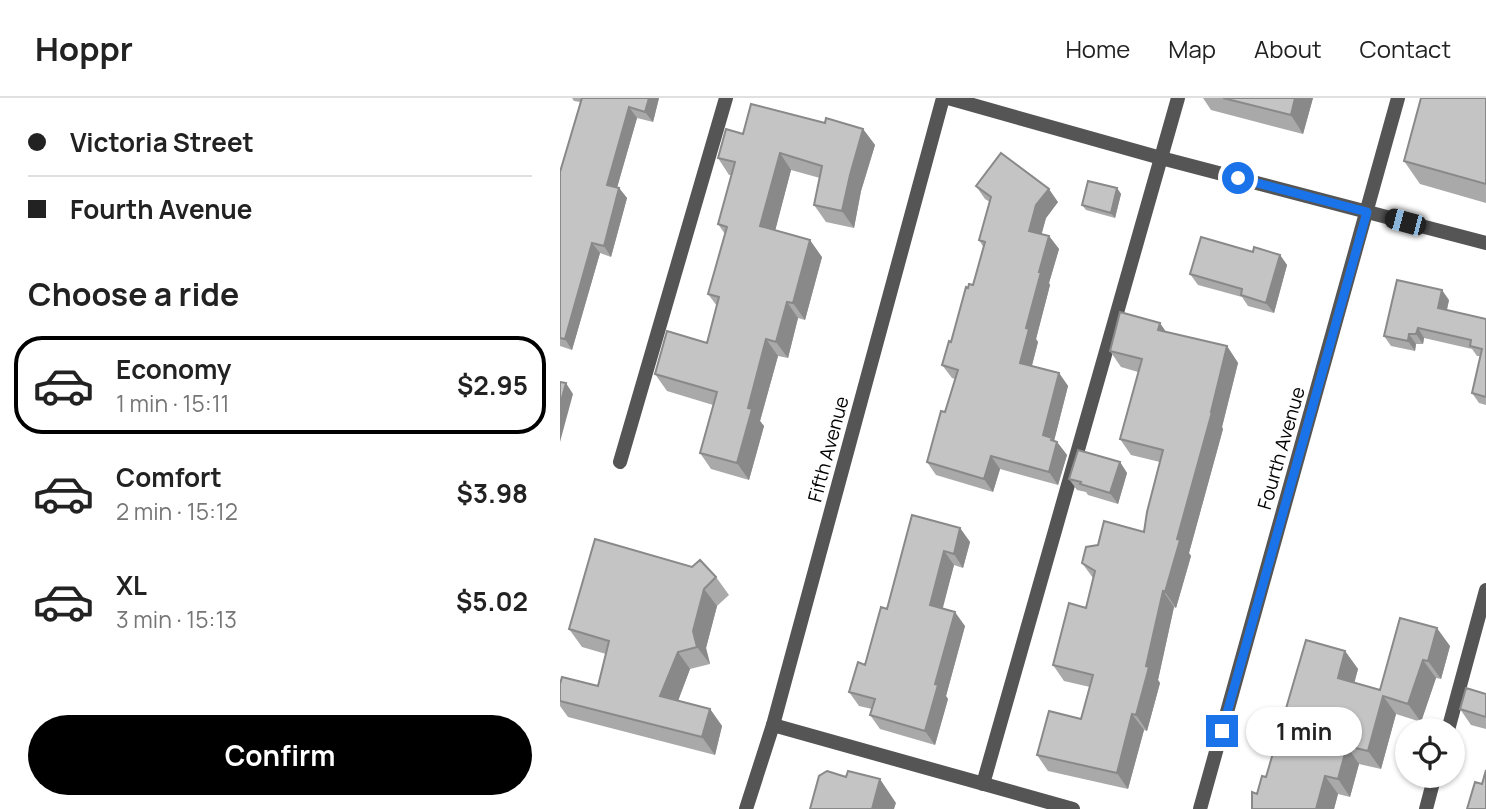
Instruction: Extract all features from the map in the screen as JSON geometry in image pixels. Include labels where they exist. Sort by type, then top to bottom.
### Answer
[{"type":"street","points":[[620,462],[726,98]]},
{"type":"street","points":[[945,98],[1486,243]]},
{"type":"street","name":"Fifth Avenue","points":[[746,809],[773,724],[945,98]]},
{"type":"street","points":[[983,784],[1178,98]]},
{"type":"street","name":"Fourth Avenue","points":[[1200,809],[1398,98]]},
{"type":"street","points":[[1451,718],[1486,590]]},
{"type":"street","points":[[773,724],[1073,809]]},
{"type":"street","points":[[1426,809],[1432,788]]},
{"type":"building","points":[[582,98],[649,98],[645,112],[629,107],[607,185],[619,188],[604,246],[592,243],[565,339],[560,338],[560,172]]},
{"type":"building","points":[[1223,98],[1295,98],[1291,115]]},
{"type":"building","points":[[1421,98],[1486,98],[1486,184],[1404,161]]},
{"type":"building","points":[[751,104],[825,123],[826,118],[863,129],[842,211],[814,205],[822,166],[780,153],[760,226],[810,240],[793,303],[787,302],[776,342],[766,339],[748,408],[752,409],[737,463],[700,453],[717,392],[655,374],[667,331],[707,343],[719,297],[708,294],[727,227],[718,224],[735,162],[718,158],[726,129],[743,134]]},
{"type":"building","points":[[1001,153],[1049,189],[1036,205],[1029,231],[1049,236],[1020,363],[1059,373],[1043,435],[1057,442],[1049,472],[991,456],[984,479],[927,462],[941,411],[945,412],[958,370],[942,365],[966,287],[973,285],[985,242],[979,240],[991,197],[976,186]]},
{"type":"building","points":[[1088,181],[1117,188],[1111,213],[1082,205]]},
{"type":"building","points":[[1201,237],[1253,252],[1254,247],[1280,255],[1266,303],[1241,295],[1242,289],[1190,274]]},
{"type":"building","points":[[1397,280],[1442,290],[1438,308],[1486,319],[1486,397],[1472,393],[1482,349],[1470,346],[1471,340],[1418,328],[1416,334],[1409,334],[1408,341],[1384,336]]},
{"type":"building","points":[[1120,312],[1160,323],[1158,330],[1227,346],[1177,539],[1180,540],[1165,592],[1163,591],[1146,666],[1149,667],[1136,715],[1132,714],[1117,773],[1037,755],[1049,711],[1081,719],[1093,675],[1053,665],[1069,603],[1086,608],[1095,571],[1082,563],[1086,547],[1098,545],[1104,521],[1144,532],[1163,450],[1120,439],[1142,359],[1110,351]]},
{"type":"building","points":[[560,382],[566,383],[560,405]]},
{"type":"building","points":[[1078,450],[1120,462],[1110,493],[1069,479]]},
{"type":"building","points":[[912,515],[960,528],[954,554],[944,551],[930,605],[955,612],[925,731],[870,715],[875,699],[849,692],[858,662],[865,665],[881,607],[887,609]]},
{"type":"building","points":[[595,539],[692,567],[700,560],[716,577],[704,589],[693,631],[697,647],[678,652],[660,696],[710,709],[702,737],[560,701],[562,677],[598,686],[609,641],[569,629]]},
{"type":"building","points":[[1400,618],[1437,628],[1428,661],[1423,660],[1408,704],[1383,696],[1368,751],[1347,746],[1338,779],[1325,776],[1316,809],[1252,809],[1252,792],[1257,794],[1262,776],[1266,777],[1306,640],[1345,651],[1338,678],[1380,690]]},
{"type":"building","points":[[1466,688],[1486,694],[1486,717],[1460,709]]},
{"type":"building","points":[[1486,770],[1486,809],[1467,809],[1475,782],[1482,784]]},
{"type":"building","points":[[827,771],[846,777],[848,771],[880,779],[872,809],[810,809],[819,776]]},
{"type":"route","points":[[1222,731],[1367,212],[1238,178]]}]
